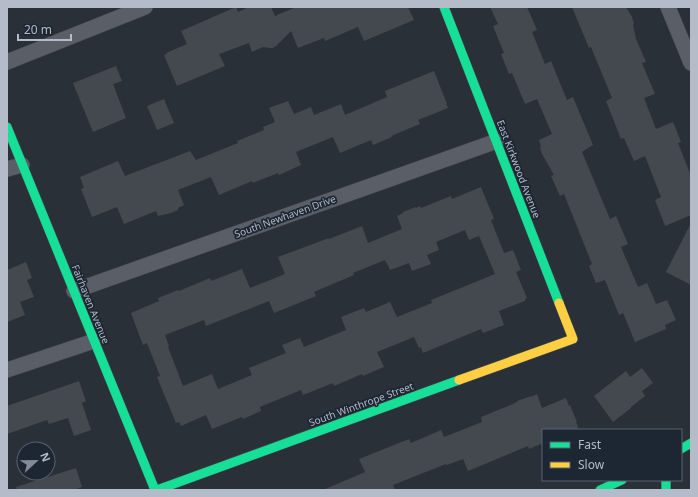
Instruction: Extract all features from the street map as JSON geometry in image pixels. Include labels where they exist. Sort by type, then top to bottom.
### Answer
[{"type":"street","points":[[7,62],[145,7]]},
{"type":"street","name":"East Kirkwood Avenue","points":[[444,7],[573,339]]},
{"type":"street","points":[[668,7],[691,63]]},
{"type":"street","name":"Fairhaven Avenue","points":[[7,127],[156,490]]},
{"type":"street","name":"South Newhaven Drive","points":[[74,291],[497,141]]},
{"type":"street","points":[[7,169],[22,164]]},
{"type":"street","name":"South Winthrope Street","points":[[156,490],[573,339]]},
{"type":"street","points":[[7,370],[94,341]]},
{"type":"street","points":[[682,448],[691,442]]},
{"type":"street","points":[[600,490],[620,481]]},
{"type":"building","points":[[236,7],[238,12],[249,7],[271,7],[275,16],[296,7],[408,7],[414,20],[364,41],[358,27],[325,41],[324,38],[298,48],[291,31],[273,48],[263,47],[252,52],[249,43],[219,54],[225,66],[177,86],[164,55],[187,44],[181,31]]},
{"type":"building","points":[[490,7],[527,7],[537,30],[532,32],[545,64],[551,61],[567,100],[573,97],[593,145],[582,152],[610,219],[616,216],[628,244],[621,247],[638,287],[647,283],[656,304],[667,300],[676,320],[665,325],[666,329],[635,342],[623,313],[619,315],[605,280],[596,283],[589,266],[592,264],[564,194],[560,196],[551,176],[554,175],[542,154],[539,140],[552,134],[537,99],[525,104],[512,73],[509,74],[501,54],[504,53],[493,26],[498,24]]},
{"type":"building","points":[[572,7],[626,7],[632,17],[636,39],[646,62],[642,63],[655,94],[644,98],[656,129],[673,122],[681,142],[678,143],[691,176],[691,215],[665,226],[655,200],[661,197],[645,156],[634,161],[624,138],[621,139],[606,101],[612,98],[591,47],[589,48]]},
{"type":"building","points":[[116,66],[122,81],[113,84],[126,118],[93,132],[73,83]]},
{"type":"building","points":[[434,71],[448,108],[418,120],[420,124],[373,145],[371,140],[340,153],[333,137],[296,152],[301,165],[279,175],[278,173],[253,183],[252,181],[219,195],[211,177],[178,190],[184,205],[171,213],[158,216],[156,211],[124,224],[117,207],[92,217],[81,189],[84,188],[80,177],[118,161],[125,176],[190,151],[196,160],[238,143],[237,141],[264,130],[263,127],[275,122],[269,108],[288,101],[294,114],[311,107],[314,115],[341,104],[345,115],[387,97],[385,91]]},
{"type":"building","points":[[164,99],[174,123],[157,130],[147,106]]},
{"type":"building","points":[[481,187],[494,219],[491,220],[504,253],[513,250],[521,270],[516,272],[527,298],[525,301],[499,311],[504,325],[483,333],[481,329],[423,353],[414,337],[377,352],[384,367],[363,376],[362,374],[334,386],[333,383],[303,395],[301,390],[260,407],[261,411],[243,419],[242,417],[212,429],[206,415],[181,426],[179,422],[176,423],[157,377],[160,376],[147,343],[143,345],[131,313],[159,301],[158,298],[178,290],[179,291],[210,278],[211,281],[242,269],[250,288],[285,274],[278,257],[362,226],[368,243],[402,229],[397,216],[403,212],[420,206],[421,208],[451,196],[452,199]],"holes":[[[465,230],[469,240],[479,236],[495,274],[431,300],[432,303],[397,317],[390,302],[366,312],[364,308],[341,317],[346,330],[304,347],[300,338],[282,345],[286,353],[249,368],[252,375],[218,389],[212,374],[183,386],[165,335],[204,320],[206,326],[269,301],[274,313],[316,296],[314,292],[354,275],[353,273],[385,260],[390,270],[409,263],[412,271],[431,264],[427,255],[439,250],[436,242]]]},
{"type":"building","points":[[691,223],[691,285],[666,272]]},
{"type":"building","points":[[26,262],[32,278],[27,280],[34,297],[20,302],[25,315],[7,322],[7,270]]},
{"type":"building","points":[[642,368],[653,383],[642,391],[645,396],[613,422],[594,396],[626,371],[630,377]]},
{"type":"building","points":[[79,381],[86,401],[82,403],[91,430],[74,436],[68,418],[49,424],[47,420],[7,434],[7,406]]},
{"type":"building","points":[[537,394],[542,408],[566,398],[579,429],[542,429],[542,443],[529,449],[528,446],[468,471],[463,459],[447,465],[446,464],[393,485],[395,490],[323,490],[365,472],[359,459],[409,439],[411,443],[441,430],[444,437],[482,422],[481,417],[517,401]]},
{"type":"building","points":[[76,468],[82,487],[73,490],[17,490],[16,487],[35,481],[56,481],[56,474]]},
{"type":"traffic: fast","points":[[444,7],[559,303]]},
{"type":"traffic: fast","points":[[7,127],[155,490]]},
{"type":"traffic: fast","points":[[157,490],[459,380]]},
{"type":"traffic: fast","points":[[682,448],[691,443]]},
{"type":"traffic: fast","points":[[600,490],[620,481]]},
{"type":"traffic: fast","points":[[666,481],[666,490]]},
{"type":"traffic: slow","points":[[459,380],[573,339],[559,303]]}]
